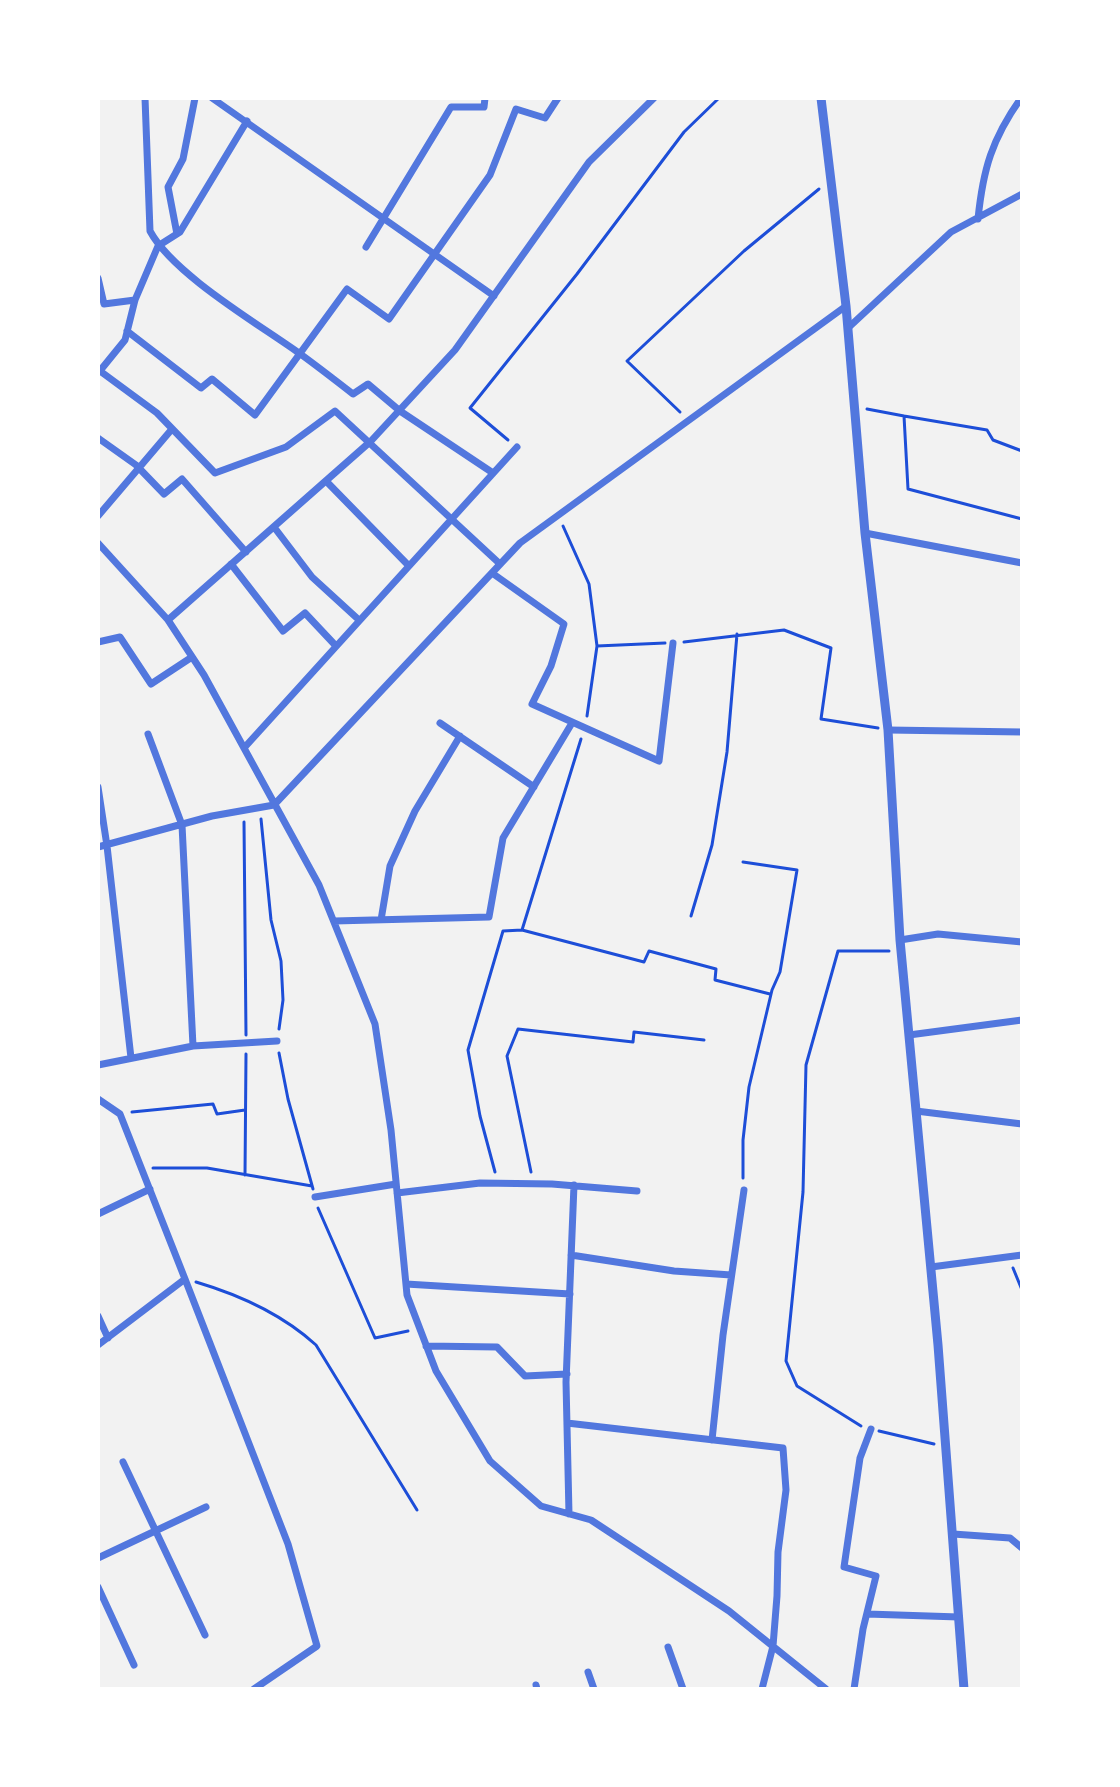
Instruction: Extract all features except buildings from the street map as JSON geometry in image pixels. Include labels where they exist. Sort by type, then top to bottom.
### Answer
[{"type":"street","points":[[145,98],[150,231],[158,246],[219,297],[353,394],[368,384],[400,411],[493,473]]},
{"type":"street","points":[[177,234],[168,187],[183,159],[195,98]]},
{"type":"street","points":[[212,98],[494,296]]},
{"type":"street","points":[[366,247],[451,107],[484,107],[485,98]]},
{"type":"street","points":[[127,331],[201,388],[212,379],[255,415],[347,289],[389,319],[490,175],[516,109],[545,118],[558,98]]},
{"type":"street","points":[[168,620],[371,441],[400,411],[455,350],[589,162],[654,98]]},
{"type":"street","points":[[821,98],[846,306],[865,533],[888,730],[900,940],[931,1267],[964,1689]]},
{"type":"street","points":[[978,219],[982,178],[1000,128],[1021,98]]},
{"type":"street","points":[[247,121],[177,234],[158,246],[135,300],[125,340],[99,372],[157,413],[215,473],[286,447],[335,411],[453,517],[500,564]]},
{"type":"street","points":[[848,328],[951,232],[1022,194]]},
{"type":"street","points":[[98,278],[104,304],[135,300]]},
{"type":"street","points":[[98,847],[274,805],[520,543],[846,306]]},
{"type":"street","points":[[98,516],[172,429]]},
{"type":"street","points":[[98,438],[138,467],[164,494],[182,479],[246,552]]},
{"type":"street","points":[[244,748],[517,447]]},
{"type":"street","points":[[326,481],[409,566]]},
{"type":"street","points":[[274,527],[312,577],[359,620]]},
{"type":"street","points":[[865,533],[1022,563]]},
{"type":"street","points":[[98,543],[168,620],[192,657],[319,885],[375,1024],[407,1295],[436,1371],[490,1461],[541,1506],[591,1520],[729,1611],[826,1689]]},
{"type":"street","points":[[231,564],[283,631],[305,613],[336,646]]},
{"type":"street","points":[[492,573],[564,624],[551,666],[532,704],[659,761],[673,643]]},
{"type":"street","points":[[98,642],[120,637],[151,684],[192,657]]},
{"type":"street","points":[[440,723],[534,787]]},
{"type":"street","points":[[334,921],[489,917],[503,838],[572,723]]},
{"type":"street","points":[[888,730],[1022,732]]},
{"type":"street","points":[[148,734],[182,825],[193,1046]]},
{"type":"street","points":[[381,920],[390,866],[415,811],[460,736]]},
{"type":"street","points":[[98,787],[131,1058]]},
{"type":"street","points":[[900,940],[938,934],[1022,942]]},
{"type":"street","points":[[909,1035],[1022,1020]]},
{"type":"street","points":[[98,1065],[193,1046],[277,1041]]},
{"type":"street","points":[[98,1099],[120,1114],[142,1168],[288,1544],[317,1646],[254,1689]]},
{"type":"street","points":[[916,1111],[1022,1124]]},
{"type":"street","points":[[315,1197],[396,1188],[498,1183],[637,1191]]},
{"type":"street","points":[[569,1514],[567,1374],[574,1185]]},
{"type":"street","points":[[98,1214],[150,1189]]},
{"type":"street","points":[[712,1440],[744,1190]]},
{"type":"street","points":[[571,1255],[674,1271],[731,1275]]},
{"type":"street","points":[[931,1267],[1022,1255]]},
{"type":"street","points":[[98,1345],[185,1279]]},
{"type":"street","points":[[406,1284],[570,1294]]},
{"type":"street","points":[[98,1316],[108,1338]]},
{"type":"street","points":[[426,1346],[497,1347],[525,1376],[567,1374]]},
{"type":"street","points":[[567,1423],[783,1448],[786,1490],[778,1552],[773,1646],[762,1689]]},
{"type":"street","points":[[854,1689],[876,1576],[844,1567],[860,1458],[871,1429]]},
{"type":"street","points":[[123,1462],[205,1635]]},
{"type":"street","points":[[98,1558],[206,1507]]},
{"type":"street","points":[[953,1534],[1010,1538],[1022,1548]]},
{"type":"street","points":[[98,1587],[134,1665]]},
{"type":"street","points":[[867,1614],[959,1617]]},
{"type":"street","points":[[668,1647],[683,1689]]},
{"type":"street","points":[[588,1672],[594,1689]]},
{"type":"path","points":[[517,447],[470,408],[577,274],[684,132],[719,98]]},
{"type":"path","points":[[689,420],[627,361],[744,251],[831,179]]},
{"type":"path","points":[[854,406],[987,430],[993,440],[1022,451]]},
{"type":"path","points":[[904,416],[908,489],[1022,519]]},
{"type":"path","points":[[522,930],[584,729],[597,646],[589,584],[558,516]]},
{"type":"path","points":[[597,646],[673,643],[784,630],[831,648],[821,719],[888,730]]},
{"type":"path","points":[[691,916],[712,845],[727,752],[737,634]]},
{"type":"path","points":[[259,808],[271,920],[281,961],[283,1000],[277,1041],[288,1099],[320,1216],[375,1338],[420,1328]]},
{"type":"path","points":[[243,810],[247,891],[245,1175]]},
{"type":"path","points":[[743,862],[797,870],[780,972],[771,994],[749,1087],[743,1140],[744,1190]]},
{"type":"path","points":[[498,1183],[480,1116],[468,1050],[503,931],[522,930],[644,962],[649,951],[716,969],[715,980],[771,994]]},
{"type":"path","points":[[901,952],[838,951],[806,1065],[803,1192],[786,1361],[797,1386],[864,1428],[946,1446]]},
{"type":"path","points":[[534,1184],[507,1056],[518,1029],[633,1042],[634,1032],[704,1040]]},
{"type":"path","points":[[120,1114],[213,1104],[217,1114],[246,1110]]},
{"type":"path","points":[[142,1168],[207,1168],[312,1186]]},
{"type":"path","points":[[1011,1256],[1022,1290]]},
{"type":"path","points":[[185,1279],[236,1294],[298,1328],[316,1345],[417,1510]]}]
